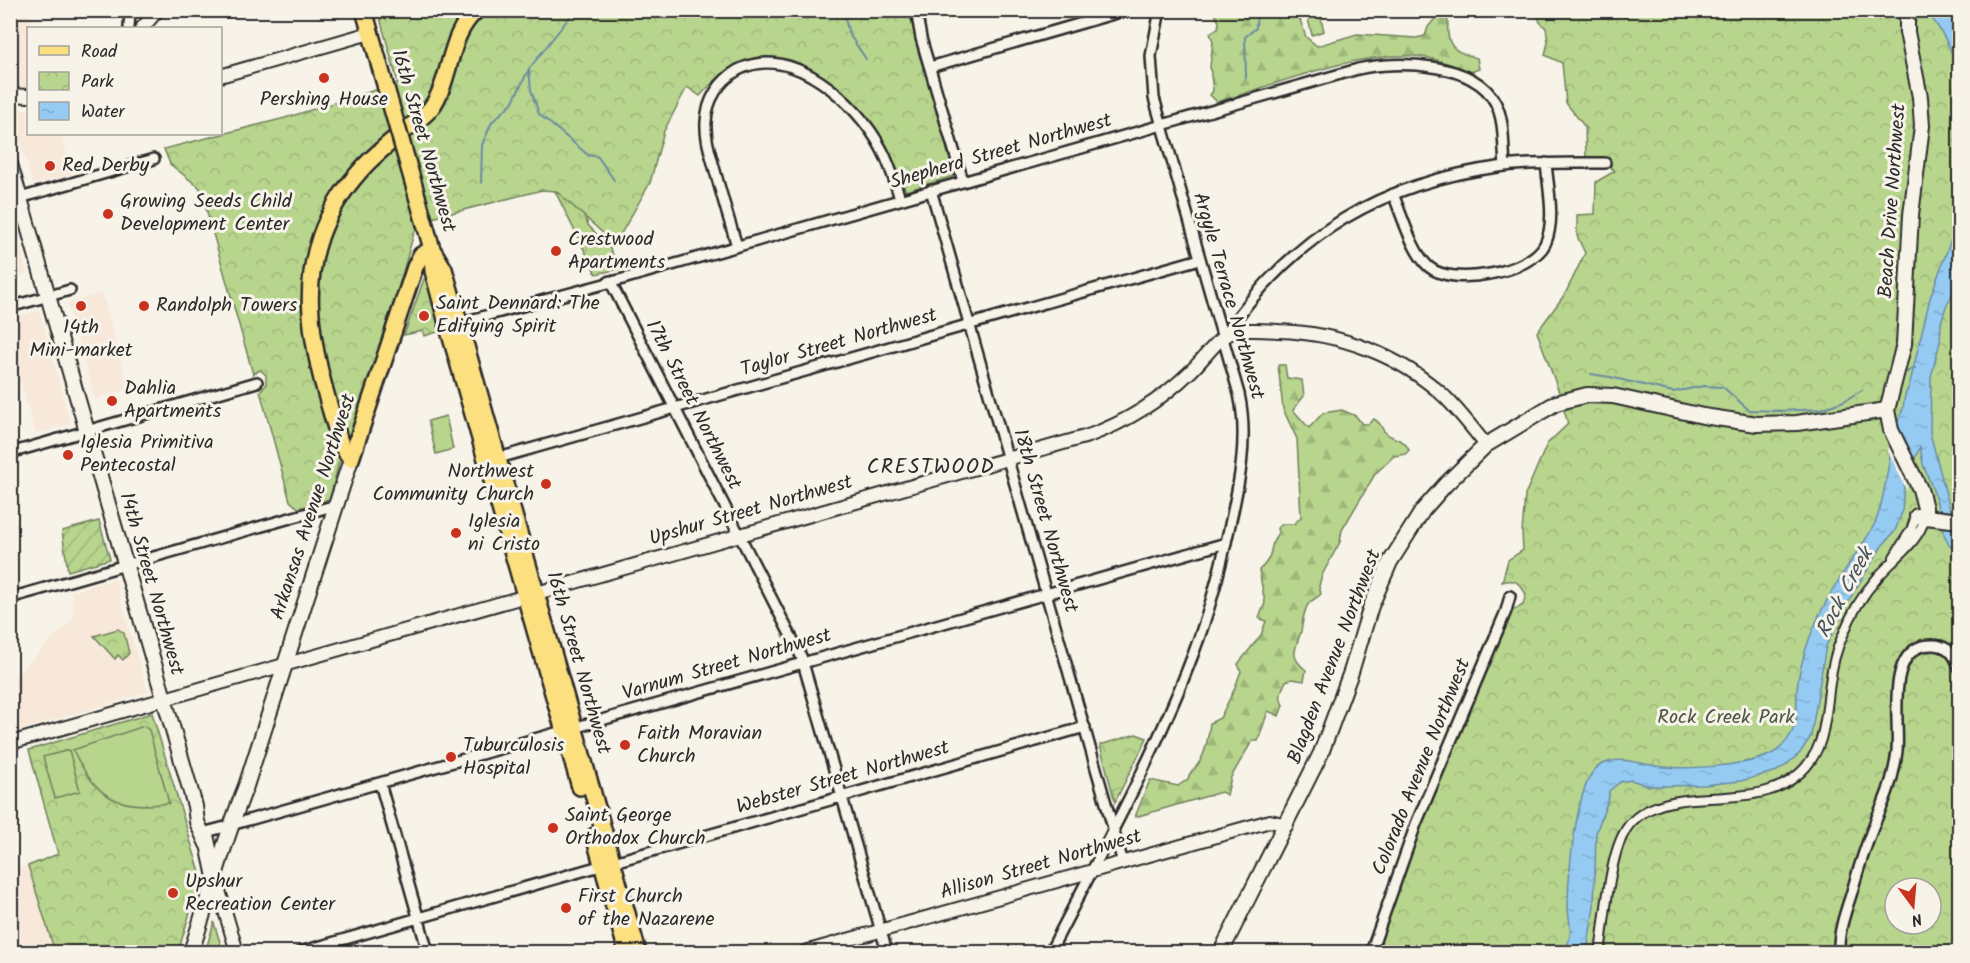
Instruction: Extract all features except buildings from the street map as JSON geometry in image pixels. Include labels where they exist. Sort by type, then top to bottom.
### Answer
[{"type":"main road","name":"16th Street Northwest","points":[[364,10],[432,249],[433,272],[453,325],[607,864],[638,952]]},
{"type":"main road","points":[[351,459],[343,448],[335,422],[315,351],[310,319],[311,282],[321,237],[334,208],[352,181],[379,152],[431,108],[447,76],[456,38],[470,16],[477,10]]},
{"type":"main road","name":"Beach Drive Northwest","points":[[1907,10],[1908,40],[1922,122],[1911,215],[1904,344],[1880,399],[1888,433],[1918,493],[1927,517]]},
{"type":"main road","name":"14th Street Northwest","points":[[10,165],[195,806],[197,822],[206,838],[215,877]]},
{"type":"main road","name":"Arkansas Avenue Northwest","points":[[191,952],[224,849],[228,847],[336,505],[415,267],[422,255],[432,249]]},
{"type":"main road","name":"Blagden Avenue Northwest","points":[[1221,952],[1287,825],[1321,753],[1348,681],[1371,606],[1390,562],[1423,510],[1486,445],[1556,403],[1587,395],[1613,396],[1703,416],[1756,424],[1791,424],[1883,411]]},
{"type":"main road","points":[[335,422],[347,426],[364,421]]},
{"type":"main road","points":[[1927,517],[1957,523]]},
{"type":"main road","name":"16th Street Northwest","points":[[607,864],[627,952]]},
{"type":"street","points":[[129,27],[130,10]]},
{"type":"street","points":[[143,27],[158,10]]},
{"type":"street","points":[[916,10],[919,32],[963,181]]},
{"type":"street","points":[[930,67],[1127,10]]},
{"type":"street","name":"Argyle Terrace Northwest","points":[[1050,952],[1156,741],[1193,654],[1212,597],[1226,543],[1242,458],[1244,432],[1239,394],[1161,125],[1153,89],[1151,65],[1154,32],[1160,10]]},
{"type":"street","points":[[222,75],[370,33]]},
{"type":"street","points":[[737,246],[708,143],[706,124],[711,100],[720,84],[733,74],[753,64],[775,63],[800,70],[822,82],[845,102],[869,128],[881,147],[900,199]]},
{"type":"street","name":"Shepherd Street Northwest","points":[[453,325],[1358,69],[1395,64],[1420,65],[1462,76],[1476,83],[1491,95],[1500,116],[1505,166]]},
{"type":"street","points":[[10,95],[27,96]]},
{"type":"street","points":[[20,198],[154,159]]},
{"type":"street","points":[[1393,194],[1416,250],[1429,267],[1443,274],[1457,277],[1492,272],[1529,262],[1545,245],[1550,222],[1546,163]]},
{"type":"street","name":"Upshur Street Northwest","points":[[10,743],[1095,433],[1132,416],[1176,385],[1204,359],[1223,337],[1256,292],[1295,253],[1338,222],[1393,194],[1441,178],[1505,166],[1605,163]]},
{"type":"street","name":"18th Street Northwest","points":[[931,190],[1123,863]]},
{"type":"street","name":"Taylor Street Northwest","points":[[492,460],[1200,259]]},
{"type":"street","name":"17th Street Northwest","points":[[610,281],[804,662],[887,952]]},
{"type":"street","points":[[10,307],[70,290]]},
{"type":"street","points":[[1223,337],[1239,331],[1300,332],[1334,338],[1373,351],[1406,368],[1437,390],[1464,417],[1486,445]]},
{"type":"street","points":[[10,453],[257,382]]},
{"type":"street","points":[[10,598],[336,505]]},
{"type":"street","name":"Beach Drive Northwest","points":[[1600,952],[1617,849],[1624,831],[1633,820],[1665,804],[1750,795],[1772,790],[1793,779],[1811,761],[1824,731],[1832,670],[1843,634],[1862,597],[1893,558],[1914,525],[1927,517]]},
{"type":"street","name":"Varnum Street Northwest","points":[[206,838],[234,824],[1226,543]]},
{"type":"street","name":"Colorado Avenue Northwest","points":[[1371,952],[1416,824],[1506,611],[1510,596]]},
{"type":"street","points":[[1839,952],[1841,928],[1863,852],[1888,791],[1894,769],[1898,746],[1897,694],[1903,667],[1913,652],[1920,647],[1934,645],[1950,651],[1959,669]]},
{"type":"street","name":"Webster Street Northwest","points":[[300,952],[1085,727]]},
{"type":"street","points":[[380,783],[428,952]]},
{"type":"street","name":"Allison Street Northwest","points":[[805,952],[1270,821],[1287,825]]},
{"type":"street","name":"14th Street Northwest","points":[[215,877],[237,952]]},
{"type":"shaded area","points":[[11,10],[27,11],[32,27],[27,27],[27,87],[11,87]]},
{"type":"shaded area","points":[[11,109],[27,109],[27,135],[61,135],[72,174],[33,185]]},
{"type":"shaded area","points":[[11,211],[27,273],[10,278]]},
{"type":"shaded area","points":[[102,293],[129,389],[95,399],[67,303]]},
{"type":"shaded area","points":[[39,310],[71,424],[36,434],[11,351],[10,319]]},
{"type":"shaded area","points":[[115,579],[148,692],[11,733],[11,676],[17,674],[74,618],[72,592]]},
{"type":"shaded area","points":[[28,866],[55,952],[11,952],[11,870]]},
{"type":"green space","points":[[910,10],[919,55],[929,82],[954,176],[906,191],[884,141],[864,112],[847,95],[810,70],[793,62],[777,58],[761,58],[746,61],[730,69],[715,80],[700,96],[687,87],[664,131],[650,183],[615,244],[556,191],[542,190],[424,220],[414,233],[358,412],[339,462],[330,498],[298,508],[290,501],[260,391],[266,385],[266,375],[260,370],[253,374],[200,188],[170,164],[164,149],[285,118],[398,83],[378,11]]},
{"type":"green space","points":[[1220,11],[1297,11],[1306,37],[1317,46],[1357,34],[1416,38],[1425,36],[1428,27],[1437,16],[1447,18],[1451,44],[1458,51],[1477,58],[1479,69],[1471,72],[1436,60],[1413,56],[1364,59],[1314,71],[1217,102],[1210,95],[1213,91],[1210,67],[1213,41],[1210,33],[1218,28],[1219,22],[1215,14]]},
{"type":"green space","points":[[1306,11],[1319,11],[1324,31],[1312,35]]},
{"type":"green space","name":"Rock Creek Park","points":[[1536,11],[1959,11],[1959,952],[1377,952],[1418,831],[1512,611],[1523,605],[1526,594],[1519,584],[1514,581],[1502,582],[1508,560],[1523,550],[1525,495],[1547,444],[1568,424],[1537,332],[1565,294],[1585,253],[1577,236],[1577,215],[1595,214],[1596,182],[1615,171],[1597,157],[1586,157],[1585,127],[1566,103],[1562,63],[1545,55],[1548,42],[1546,28],[1540,22]]},
{"type":"green space","points":[[554,189],[580,203],[588,225],[609,247],[620,269],[596,274]]},
{"type":"green space","points":[[424,279],[426,279],[441,331],[424,336],[423,331],[404,335]]},
{"type":"green space","points":[[1278,365],[1285,365],[1287,378],[1302,380],[1304,396],[1293,410],[1309,428],[1323,413],[1342,410],[1356,416],[1362,424],[1368,424],[1374,419],[1386,433],[1404,443],[1409,450],[1406,454],[1394,456],[1375,474],[1342,530],[1340,542],[1322,575],[1319,586],[1321,594],[1309,603],[1303,617],[1295,656],[1306,670],[1304,681],[1292,679],[1286,681],[1281,693],[1283,705],[1279,716],[1268,711],[1258,741],[1252,741],[1231,777],[1227,795],[1221,792],[1135,817],[1150,780],[1178,786],[1188,779],[1202,757],[1210,723],[1220,718],[1241,671],[1238,664],[1261,635],[1266,621],[1259,618],[1265,603],[1259,570],[1270,556],[1278,533],[1277,528],[1283,524],[1294,524],[1301,517],[1297,439],[1283,409]]},
{"type":"green space","points":[[446,416],[453,449],[436,454],[428,421]]},
{"type":"green space","points":[[99,521],[110,559],[68,571],[62,531]]},
{"type":"green space","points":[[118,629],[124,633],[129,653],[123,660],[118,655],[115,659],[94,636]]},
{"type":"green space","points":[[152,713],[201,876],[178,952],[55,952],[28,866],[58,854],[29,750]]},
{"type":"green space","points":[[144,726],[149,730],[169,803],[135,805],[109,797],[90,779],[73,750]]},
{"type":"green space","points":[[1136,734],[1147,738],[1115,802],[1100,745]]},
{"type":"green space","points":[[69,750],[80,791],[55,798],[43,757]]},
{"type":"green space","points":[[214,923],[223,952],[205,952]]},
{"type":"water","points":[[1929,11],[1959,11],[1959,77],[1948,45]]},
{"type":"water","name":"Rock Creek","points":[[1959,191],[1959,283],[1946,306],[1941,323],[1940,342],[1931,377],[1930,433],[1959,538],[1959,555],[1949,545],[1944,534],[1936,498],[1923,464],[1920,447],[1904,484],[1902,512],[1895,531],[1882,546],[1853,593],[1826,646],[1811,736],[1800,753],[1777,771],[1741,781],[1704,785],[1649,786],[1631,780],[1620,782],[1609,791],[1596,833],[1594,906],[1587,952],[1563,952],[1570,934],[1568,892],[1579,809],[1584,789],[1599,766],[1607,762],[1623,760],[1676,768],[1736,764],[1773,753],[1783,745],[1794,729],[1799,675],[1810,636],[1829,597],[1877,518],[1896,427],[1904,406],[1930,298],[1952,237]]},
{"type":"pier","points":[[1892,426],[1914,468],[1907,491],[1888,451]]},
{"type":"waterway","points":[[481,183],[482,145],[492,122],[512,103],[529,69],[575,10]]},
{"type":"waterway","points":[[837,10],[844,14],[849,34],[866,59]]},
{"type":"waterway","points":[[1246,78],[1245,37],[1256,28],[1257,10]]},
{"type":"waterway","points":[[529,70],[531,90],[539,114],[588,155],[598,157],[614,180]]},
{"type":"waterway","points":[[1904,373],[1915,368]]},
{"type":"waterway","points":[[1591,374],[1673,392],[1704,386],[1723,387],[1749,410],[1821,409],[1844,401],[1862,390]]},
{"type":"place","name":"Pershing House","points":[[324,78]]},
{"type":"place","name":"Red Derby","points":[[50,166]]},
{"type":"place","name":"Growing Seeds Child Development Center","points":[[108,214]]},
{"type":"place","name":"Crestwood Apartments","points":[[556,251]]},
{"type":"place","name":"14th Mini-market","points":[[81,306]]},
{"type":"place","name":"Randolph Towers","points":[[144,306]]},
{"type":"place","name":"Saint Dennard: The Edifying Spirit","points":[[424,316]]},
{"type":"place","name":"Dahlia Apartments","points":[[112,401]]},
{"type":"place","name":"Iglesia Primitiva Pentecostal","points":[[68,455]]},
{"type":"place","name":"Northwest Community Church","points":[[546,484]]},
{"type":"place","name":"Iglesia ni Cristo","points":[[456,533]]},
{"type":"place","name":"Faith Moravian Church","points":[[625,745]]},
{"type":"place","name":"Tuburculosis Hospital","points":[[451,757]]},
{"type":"place","name":"Saint George Orthodox Church","points":[[553,828]]},
{"type":"place","name":"Upshur Recreation Center","points":[[173,893]]},
{"type":"place","name":"First Church of the Nazarene","points":[[566,908]]},
{"type":"district","name":"CRESTWOOD","points":[[931,467]]}]
